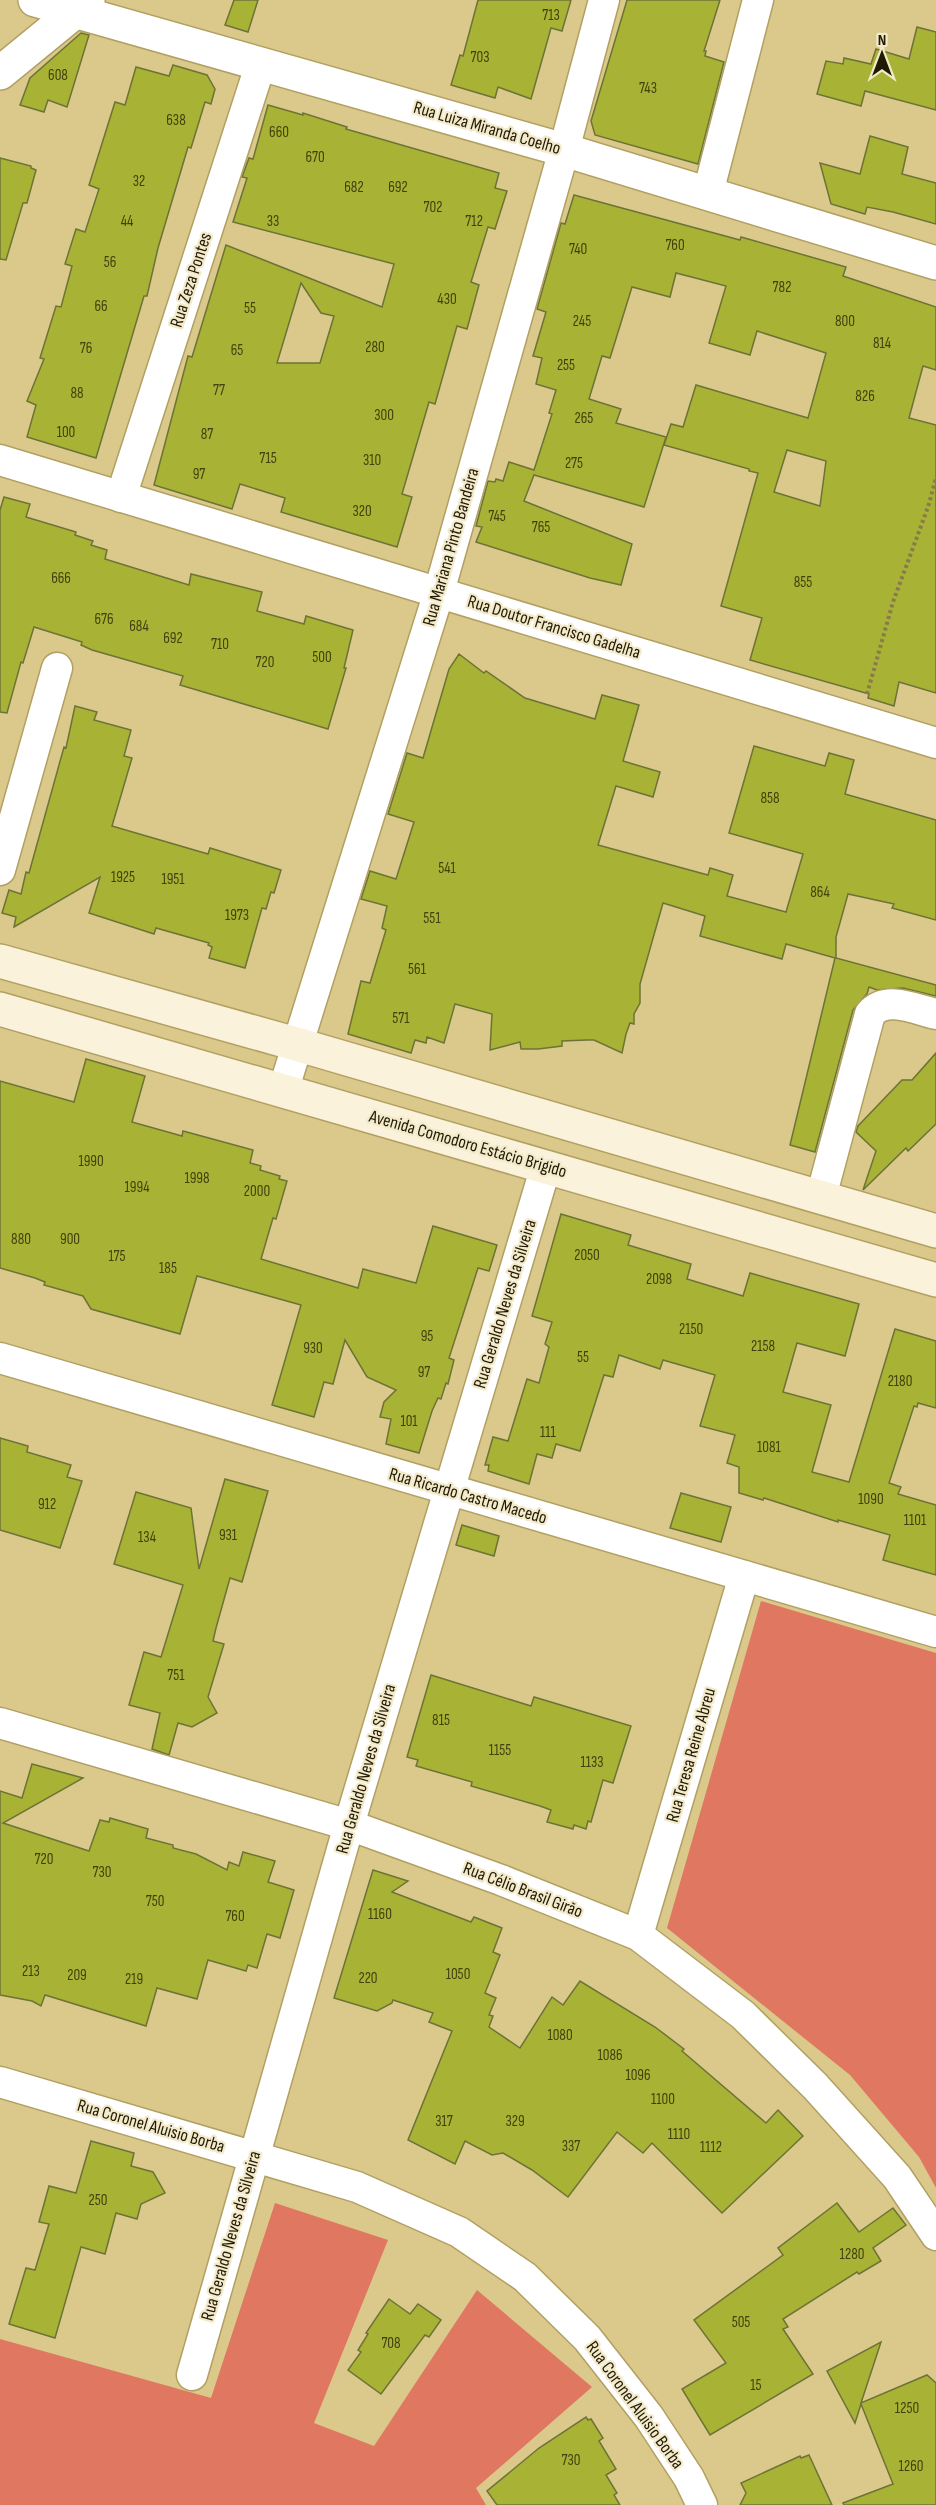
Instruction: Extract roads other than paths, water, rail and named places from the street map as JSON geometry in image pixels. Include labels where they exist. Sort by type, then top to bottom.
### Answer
[{"type":"main road","points":[[0,961],[296,1044],[936,1231]]},
{"type":"main road","name":"Avenida Comodoro Estácio Brigido","points":[[0,1009],[936,1280]]},
{"type":"street","name":"Rua Luiza Miranda Coelho","points":[[35,0],[82,6],[261,63],[564,150],[936,263]]},
{"type":"street","name":"Rua Mariana Pinto Bandeira","points":[[282,1090],[439,592],[604,0]]},
{"type":"street","points":[[708,193],[758,0]]},
{"type":"street","points":[[0,74],[82,6]]},
{"type":"street","name":"Rua Zeza Pontes","points":[[121,497],[261,63]]},
{"type":"street","name":"Rua Doutor Francisco Gadelha","points":[[0,460],[936,743]]},
{"type":"street","points":[[0,870],[57,668]]},
{"type":"street","points":[[820,1197],[870,1014],[876,1006],[887,1003],[936,1014]]},
{"type":"street","name":"Rua Geraldo Neves da Silveira","points":[[192,2375],[349,1825],[546,1166]]},
{"type":"street","name":"Rua Ricardo Castro Macedo","points":[[0,1358],[936,1632]]},
{"type":"street","name":"Rua Teresa Reine Abreu","points":[[638,1935],[744,1576]]},
{"type":"street","name":"Rua Célio Brasil Girão","points":[[0,1723],[349,1825],[501,1880],[638,1935],[743,2015],[815,2086],[897,2177],[936,2235]]},
{"type":"street","name":"Rua Coronel Aluisio Borba","points":[[2,2090],[253,2156],[357,2187],[459,2232],[525,2277],[587,2338],[649,2417],[689,2478],[702,2505]]}]
